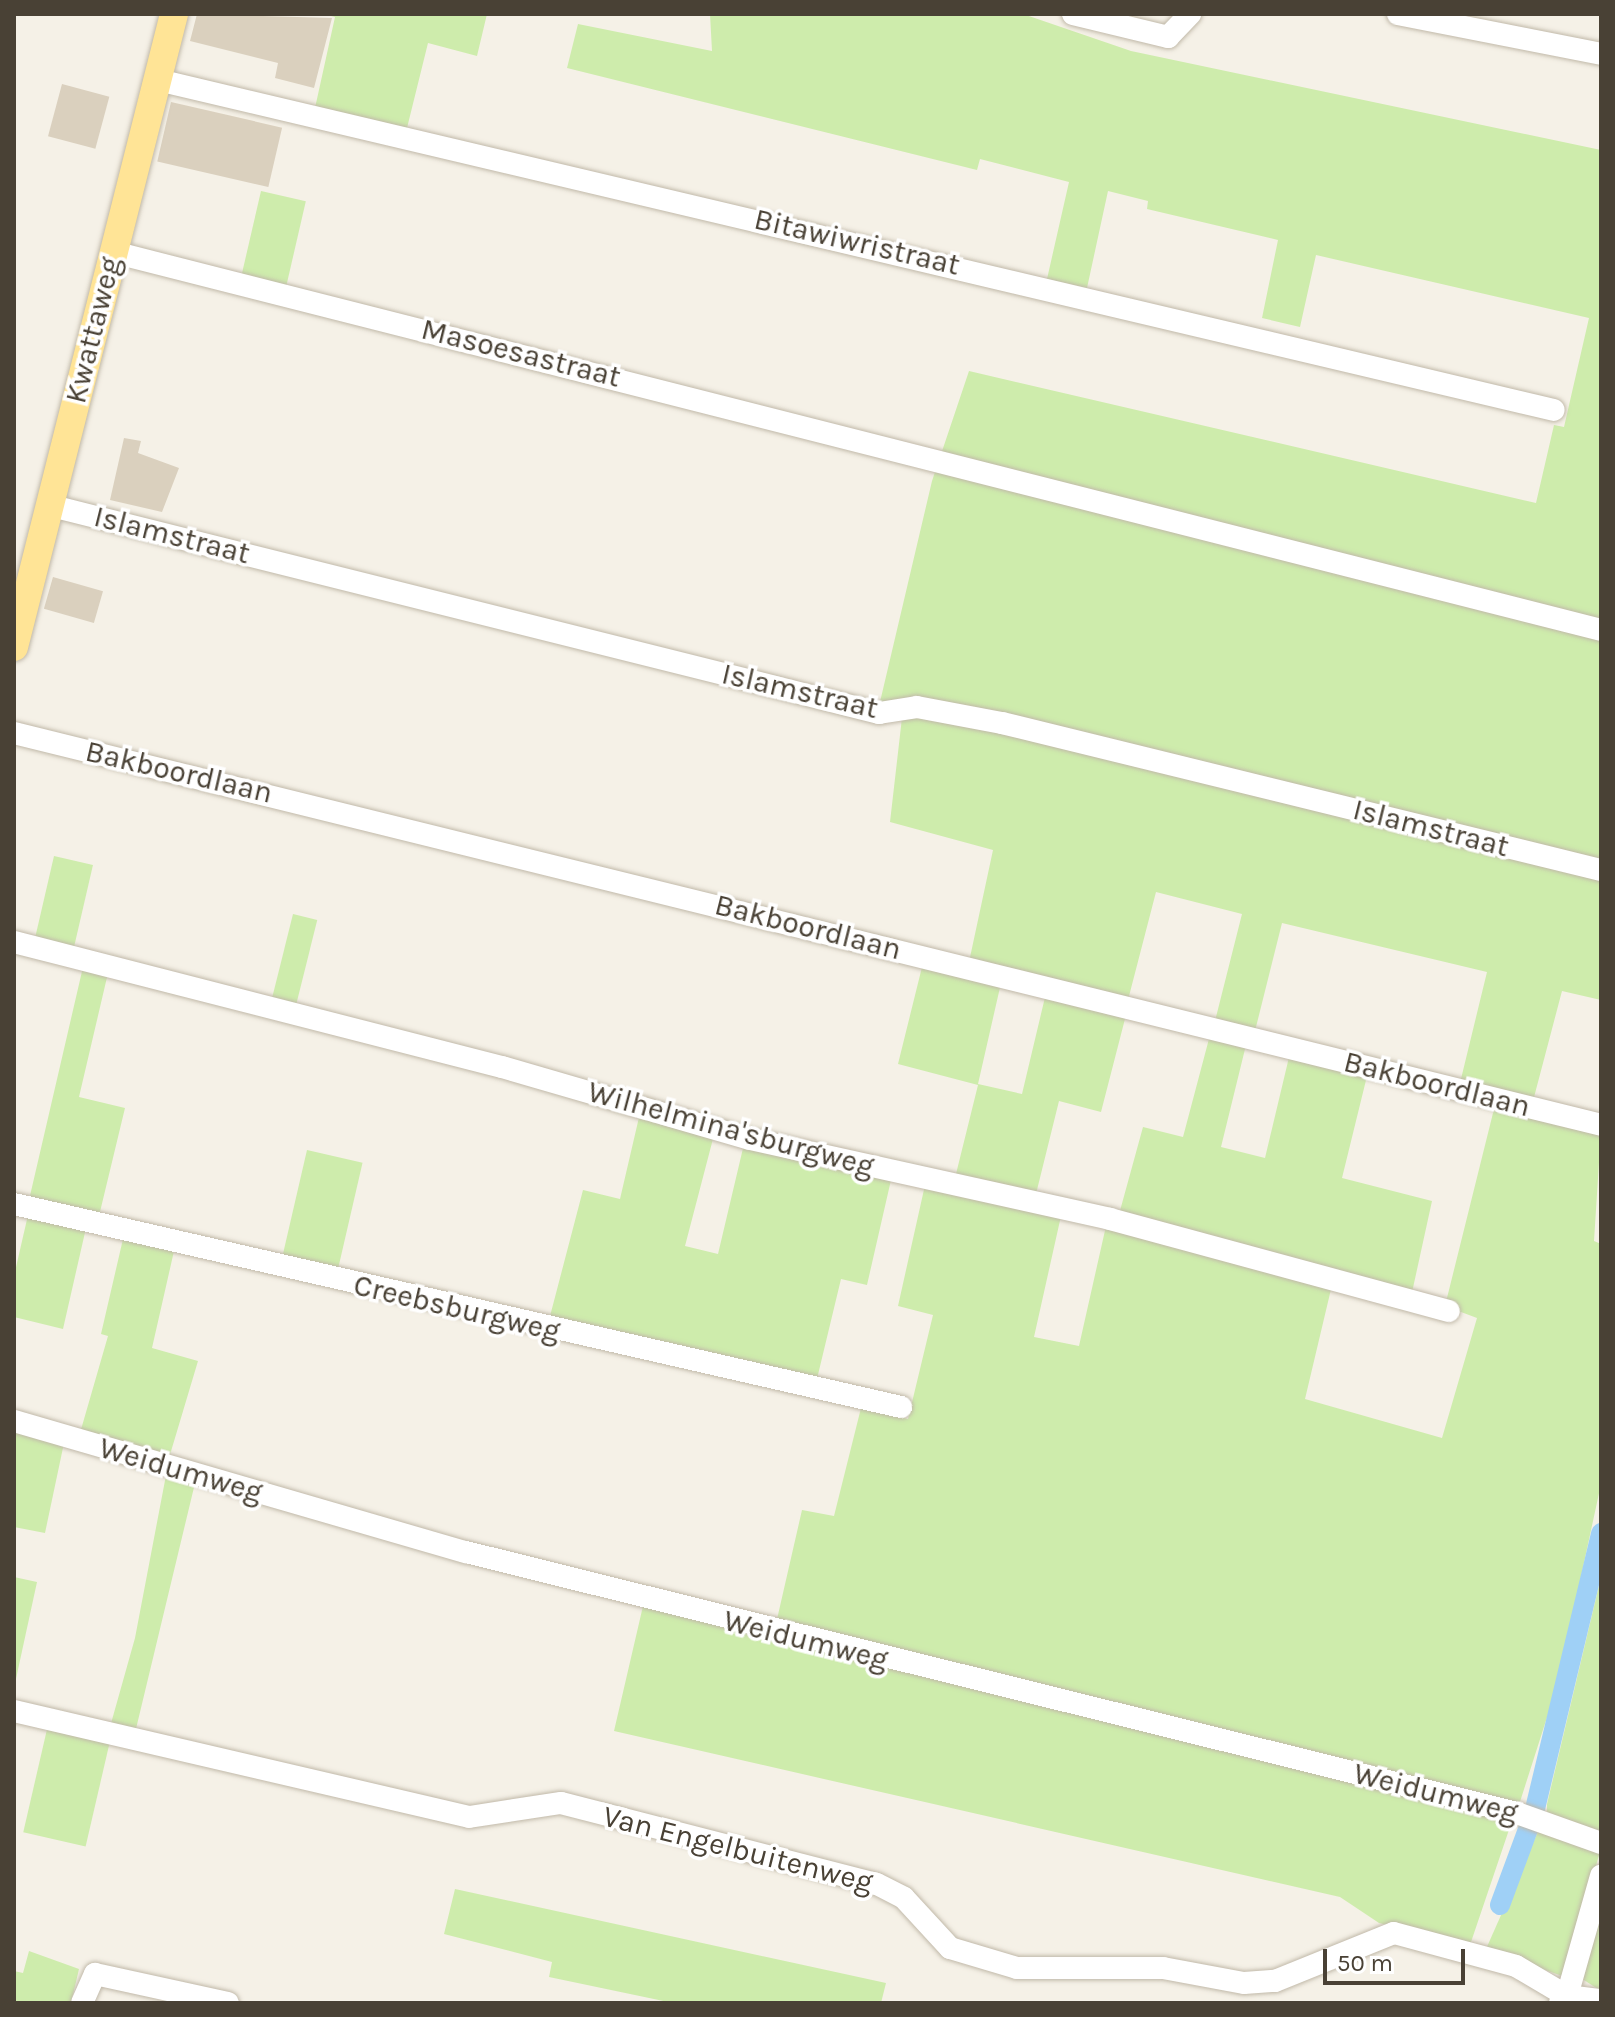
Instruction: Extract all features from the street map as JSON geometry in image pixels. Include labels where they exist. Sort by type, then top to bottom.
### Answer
[{"type":"main road","name":"Kwattaweg","points":[[14,647],[17,618],[174,14]]},
{"type":"street","points":[[1073,14],[1168,37],[1190,14]]},
{"type":"street","points":[[1398,14],[1601,54]]},
{"type":"street","name":"Bitawiwristraat","points":[[158,80],[1554,410]]},
{"type":"street","name":"Masoesastraat","points":[[113,252],[929,454],[982,476],[1601,630]]},
{"type":"street","name":"Islamstraat","points":[[48,505],[879,713],[917,707],[1002,723],[1601,870]]},
{"type":"street","name":"Bakboordlaan","points":[[14,733],[1601,1125]]},
{"type":"street","name":"Wilhelmina'sburgweg","points":[[14,942],[502,1067],[750,1139],[1110,1219],[1449,1311]]},
{"type":"street","name":"Creebsburgweg","points":[[14,1204],[901,1407]]},
{"type":"street","name":"Weidumweg","points":[[14,1421],[632,1596],[1517,1813],[1601,1843]]},
{"type":"street","name":"Van Engelbuitenweg","points":[[14,1711],[469,1817],[561,1803],[877,1884],[904,1898],[950,1948],[1017,1968],[1163,1968],[1244,1983],[1275,1981],[1394,1933],[1516,1966],[1564,1999]]},
{"type":"street","points":[[1601,1876],[1564,1999],[1601,2000]]},
{"type":"street","points":[[82,2003],[95,1974],[228,2003]]},
{"type":"green space","points":[[323,14],[487,14],[477,56],[428,43],[407,128],[315,108],[335,17]]},
{"type":"green space","points":[[710,14],[1023,14],[1131,51],[1601,150],[1601,1000],[1562,991],[1533,1101],[1460,1083],[1487,972],[1282,923],[1255,1031],[1215,1021],[1242,914],[1156,892],[1128,1000],[969,962],[993,850],[890,822],[903,709],[880,702],[932,481],[969,371],[1536,503],[1554,425],[1564,427],[1589,318],[1316,255],[1300,327],[1262,318],[1278,240],[1147,209],[1148,201],[1108,191],[1087,288],[1047,279],[1069,182],[980,159],[977,170],[567,68],[578,24],[712,51]]},
{"type":"green space","points":[[261,191],[306,201],[284,295],[239,285]]},
{"type":"green space","points":[[54,856],[93,865],[74,948],[35,939]]},
{"type":"green space","points":[[293,914],[317,920],[296,1005],[272,999]]},
{"type":"green space","points":[[923,963],[1001,983],[978,1084],[1022,1094],[1046,993],[1126,1015],[1101,1112],[1059,1101],[1035,1198],[955,1178],[978,1085],[898,1064]]},
{"type":"green space","points":[[83,967],[108,973],[79,1097],[125,1108],[99,1216],[29,1200]]},
{"type":"green space","points":[[1210,1035],[1246,1045],[1221,1147],[1265,1158],[1290,1053],[1368,1072],[1342,1178],[1432,1201],[1411,1297],[1118,1218],[1143,1127],[1183,1137]]},
{"type":"green space","points":[[1495,1105],[1601,1131],[1594,1241],[1601,1244],[1601,1484],[1558,1683],[1518,1808],[775,1628],[802,1510],[834,1516],[861,1408],[908,1419],[933,1315],[898,1306],[925,1185],[1061,1216],[1034,1337],[1079,1346],[1106,1226],[1332,1285],[1305,1399],[1442,1438],[1477,1318],[1445,1306]]},
{"type":"green space","points":[[640,1113],[714,1135],[685,1246],[718,1254],[744,1144],[891,1180],[867,1285],[841,1279],[816,1383],[549,1320],[583,1190],[620,1199]]},
{"type":"green space","points":[[307,1150],[363,1163],[337,1274],[281,1261]]},
{"type":"green space","points":[[28,1215],[86,1228],[63,1329],[14,1317],[14,1276]]},
{"type":"green space","points":[[123,1239],[174,1251],[152,1348],[198,1361],[169,1458],[80,1433],[108,1336],[101,1334]]},
{"type":"green space","points":[[14,1428],[64,1443],[45,1533],[14,1527]]},
{"type":"green space","points":[[167,1470],[196,1479],[135,1733],[110,1727],[135,1638]]},
{"type":"green space","points":[[14,1577],[37,1582],[14,1688]]},
{"type":"green space","points":[[1601,1577],[1601,1835],[1547,1816],[1547,1804]]},
{"type":"green space","points":[[643,1606],[1514,1815],[1470,1945],[1379,1923],[1340,1897],[614,1731]]},
{"type":"green space","points":[[48,1725],[110,1739],[86,1847],[23,1832]]},
{"type":"green space","points":[[1541,1825],[1601,1848],[1565,1977],[1486,1949]]},
{"type":"green space","points":[[1601,1886],[1601,1991],[1573,1973]]},
{"type":"green space","points":[[455,1889],[886,1983],[881,2003],[673,2003],[549,1977],[552,1962],[444,1934]]},
{"type":"green space","points":[[29,1951],[79,1969],[71,2003],[14,2003],[14,1971],[23,1973]]},
{"type":"building","points":[[197,14],[332,18],[314,88],[275,78],[278,63],[190,41]]},
{"type":"building","points":[[62,84],[109,97],[95,149],[48,136]]},
{"type":"building","points":[[171,102],[282,128],[268,187],[157,161]]},
{"type":"building","points":[[124,438],[141,441],[138,453],[179,468],[162,512],[110,500]]},
{"type":"building","points":[[53,577],[103,591],[94,623],[44,609]]},
{"type":"waterway","points":[[1500,1905],[1534,1813],[1601,1533]]}]
